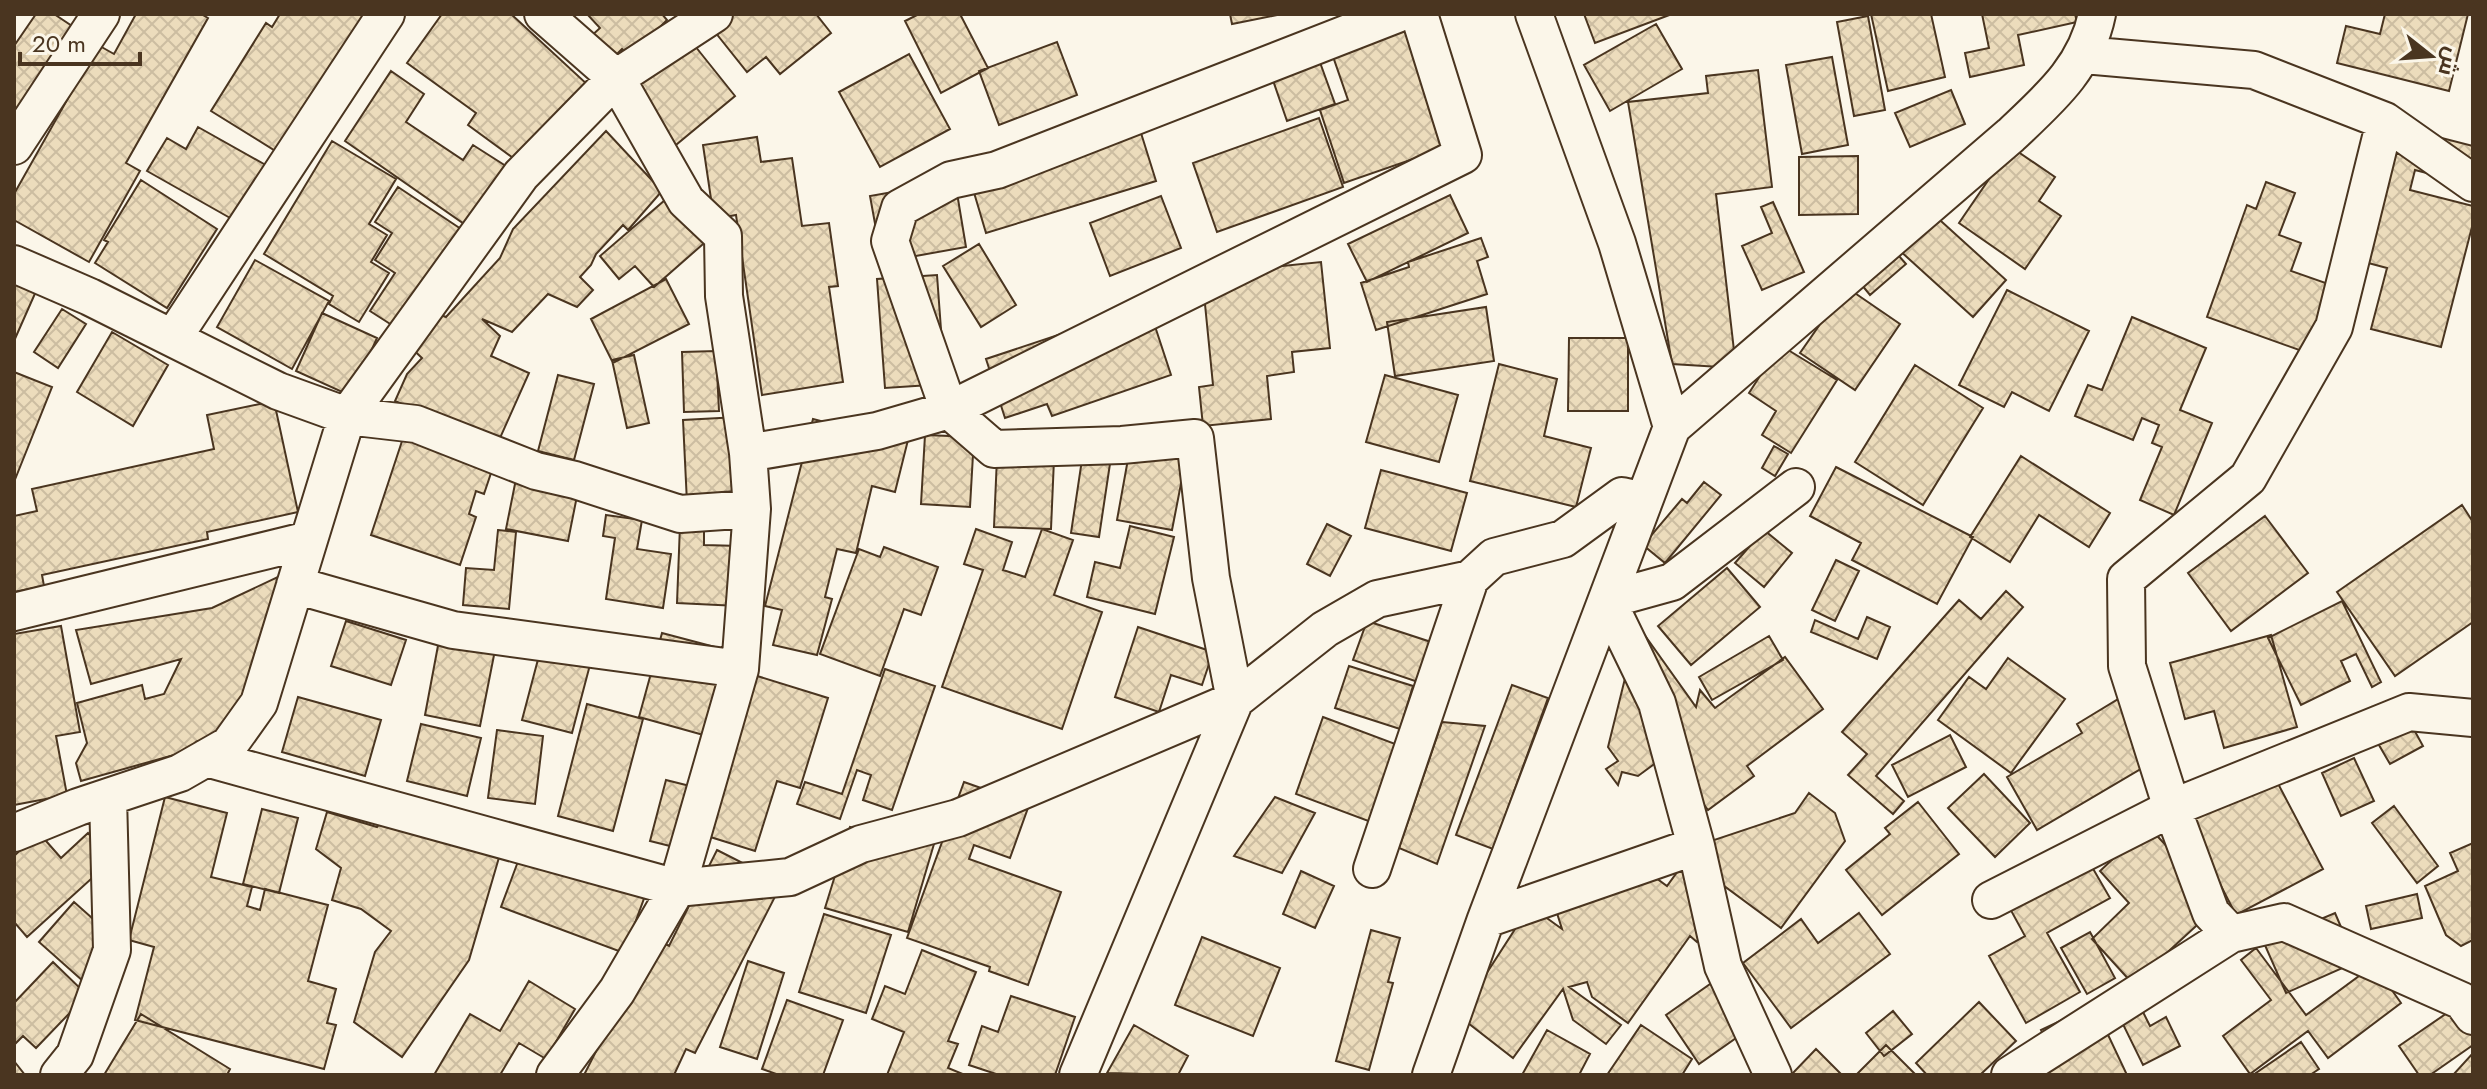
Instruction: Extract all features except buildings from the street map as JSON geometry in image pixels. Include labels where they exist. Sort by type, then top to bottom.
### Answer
[{"type":"street","points":[[14,146],[101,14]]},
{"type":"street","points":[[173,338],[386,14]]},
{"type":"street","points":[[543,14],[616,78],[686,201],[723,236],[724,296],[748,453],[752,509],[740,669],[677,888],[617,991],[555,1075]]},
{"type":"street","points":[[14,833],[180,773],[229,745],[259,703],[347,416],[521,175],[616,78],[714,14]]},
{"type":"street","points":[[1078,1075],[1235,700],[1211,578],[1195,438],[1122,445],[994,449],[949,410],[890,241],[900,208],[951,180],[997,170],[1397,14]]},
{"type":"street","points":[[748,453],[877,431],[949,410],[1463,155],[1419,14]]},
{"type":"street","points":[[1534,14],[1617,243],[1672,427]]},
{"type":"street","points":[[1431,1075],[1486,919],[1672,427],[2011,135],[2053,95],[2084,55],[2097,14]]},
{"type":"street","points":[[2084,55],[2254,70],[2385,121],[2473,183]]},
{"type":"street","points":[[2231,934],[2211,913],[2172,808],[2127,666],[2126,579],[2248,478],[2303,382],[2334,327],[2385,121]]},
{"type":"street","points":[[14,264],[90,297],[278,391],[347,416],[416,424],[536,471],[575,480],[680,514],[752,509]]},
{"type":"street","points":[[1607,600],[1672,582],[1796,487]]},
{"type":"street","points":[[1372,869],[1470,579],[1494,557],[1563,539],[1622,496],[1644,501]]},
{"type":"street","points":[[14,612],[309,540]]},
{"type":"street","points":[[206,758],[677,888],[790,877],[861,844],[958,818],[1235,700],[1325,629],[1377,599],[1470,579]]},
{"type":"street","points":[[295,585],[453,630],[740,669]]},
{"type":"street","points":[[1607,600],[1657,703],[1696,846],[1723,966],[1773,1075]]},
{"type":"street","points":[[1991,900],[2172,808],[2409,712],[2473,718]]},
{"type":"street","points":[[59,1075],[75,1055],[112,950],[108,797]]},
{"type":"street","points":[[1486,919],[1696,846]]},
{"type":"street","points":[[2010,1075],[2231,934],[2284,922],[2462,1001],[2473,1016]]}]
